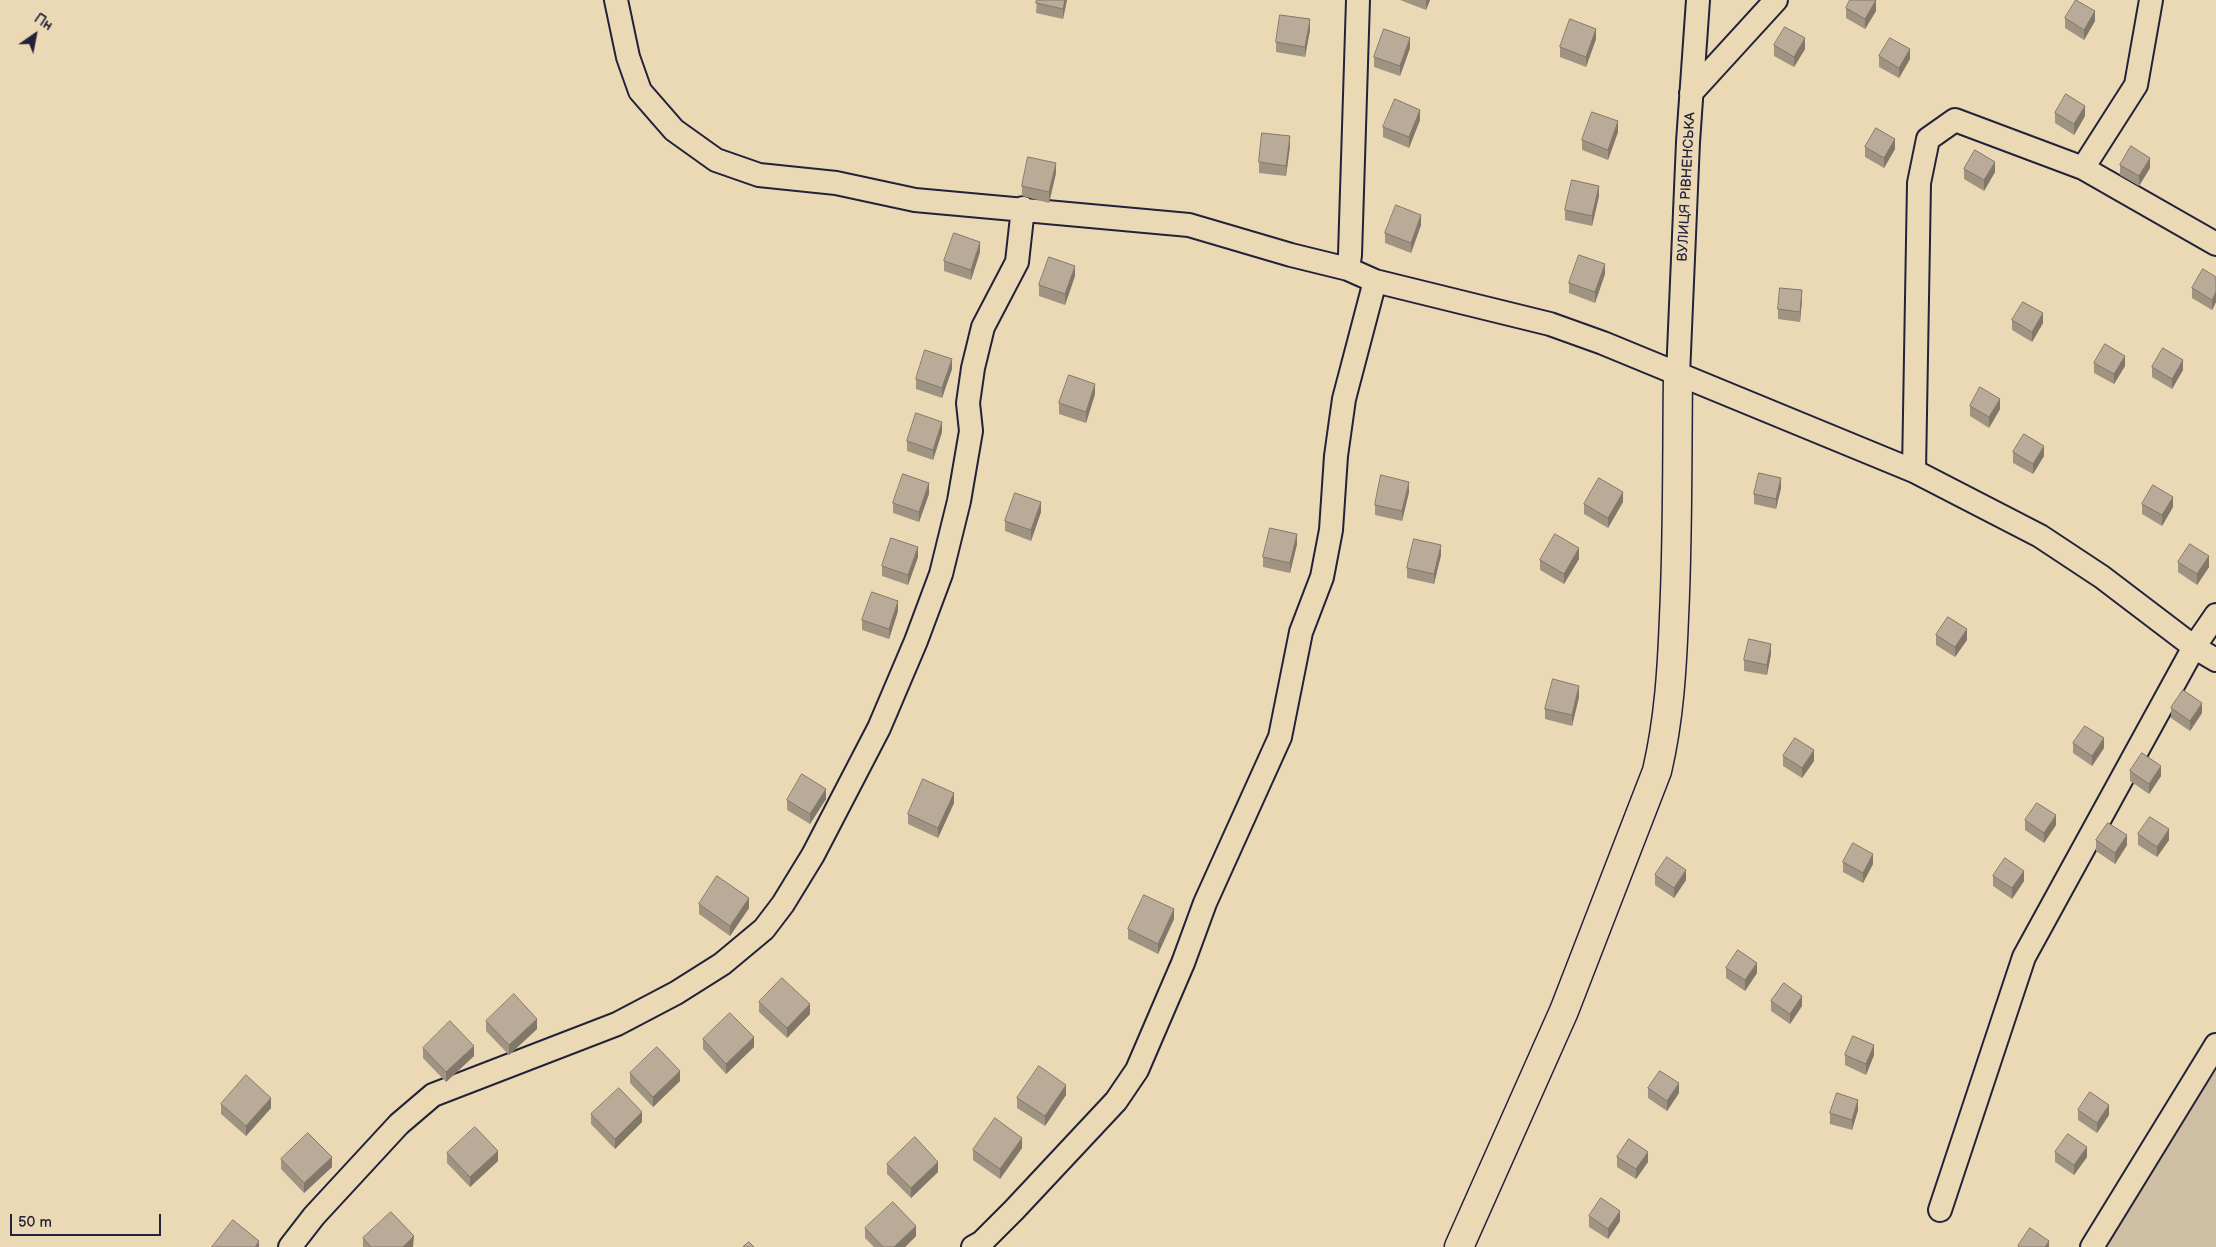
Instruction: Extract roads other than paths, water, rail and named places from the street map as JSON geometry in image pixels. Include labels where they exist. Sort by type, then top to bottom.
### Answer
[{"type":"street","points":[[616,0],[628,57],[640,91],[674,130],[716,160],[759,175],[836,183],[915,200],[1189,224],[1291,255],[1348,269],[1375,281],[1550,324],[1603,342],[1914,472],[2040,536],[2102,577],[2194,647],[2216,660]]},
{"type":"street","points":[[1348,269],[1358,0]]},
{"type":"street","name":"ВУЛИЦЯ РІВНЕНСЬКА","points":[[1678,374],[1698,0]]},
{"type":"street","points":[[1692,93],[1776,0]]},
{"type":"street","points":[[2083,168],[2136,85],[2151,0]]},
{"type":"street","points":[[1914,472],[1919,182],[1928,139],[1955,120],[2083,168],[2216,244]]},
{"type":"street","points":[[296,1245],[314,1216],[398,1124],[433,1095],[618,1024],[676,993],[722,964],[764,930],[783,904],[813,855],[879,728],[916,641],[941,574],[960,501],[971,431],[968,403],[973,368],[983,327],[1017,262],[1022,208]]},
{"type":"street","points":[[973,1247],[982,1242],[1014,1210],[1116,1101],[1137,1070],[1183,963],[1206,903],[1280,737],[1301,632],[1322,577],[1331,530],[1336,456],[1344,399],[1375,281]]},
{"type":"street","points":[[1459,1247],[1564,1011],[1657,771],[1666,731],[1672,674],[1676,580],[1678,374]]},
{"type":"street","points":[[1940,1210],[2024,957],[2194,647],[2216,615]]},
{"type":"street","points":[[2092,1247],[2216,1045]]}]
